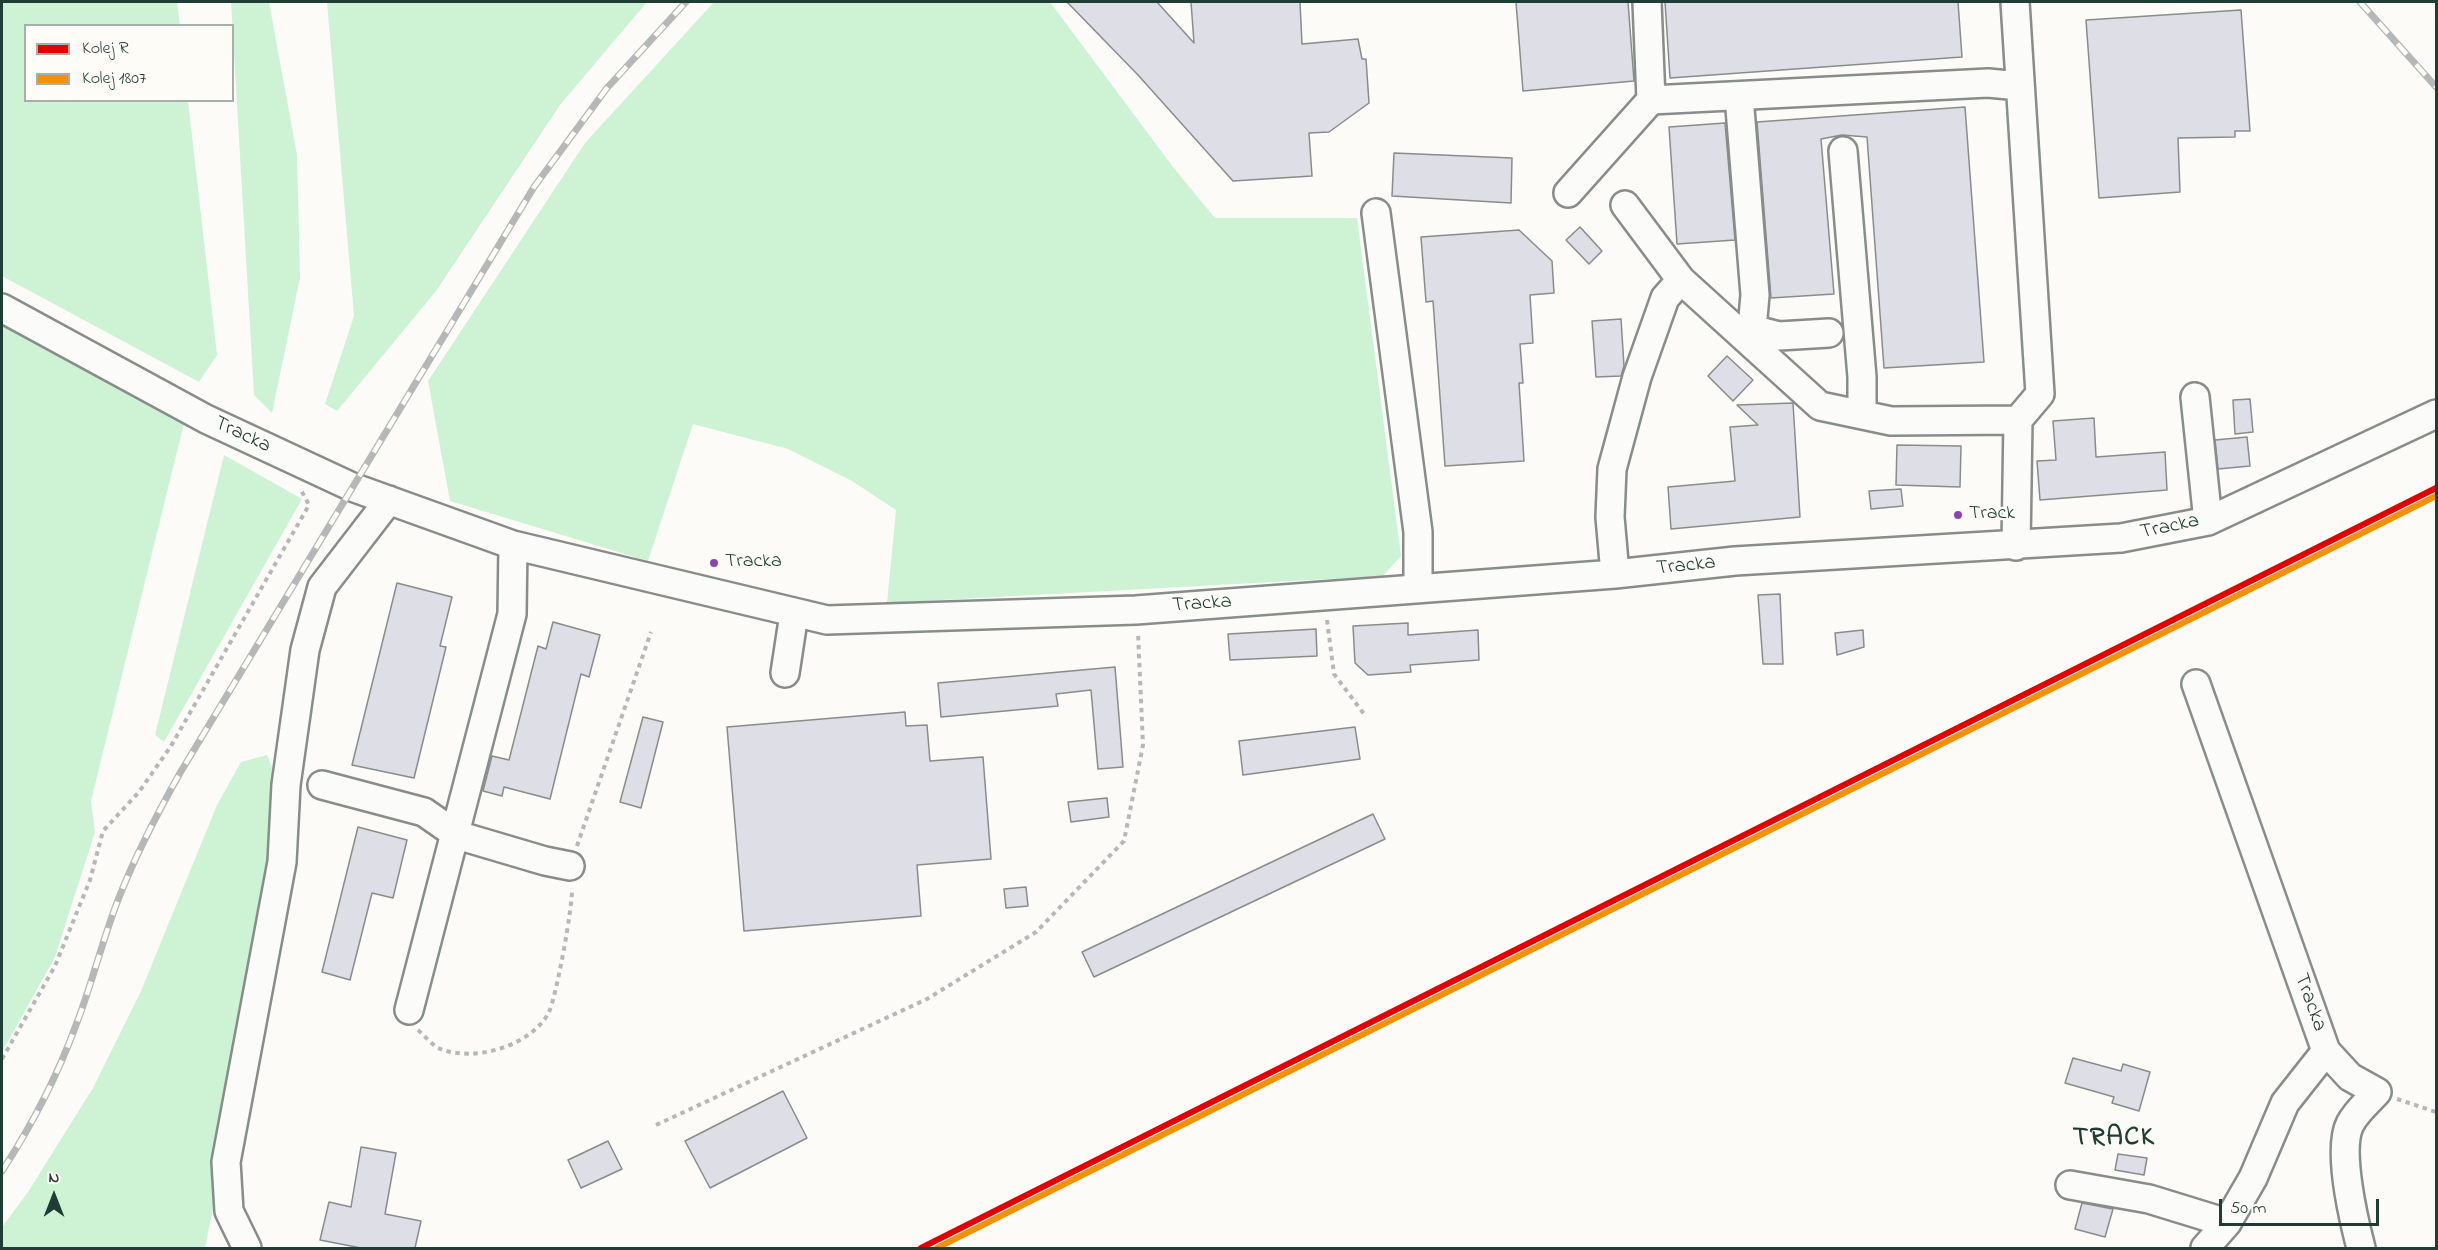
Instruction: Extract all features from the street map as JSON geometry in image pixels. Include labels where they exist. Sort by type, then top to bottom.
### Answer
[{"type":"street","points":[[1568,194],[1651,100],[1647,2]]},
{"type":"street","points":[[2016,2],[2040,394],[2018,420],[2016,546]]},
{"type":"street","points":[[1651,100],[1988,83],[2020,86]]},
{"type":"street","points":[[1739,96],[1755,295],[1748,334]]},
{"type":"street","points":[[1844,151],[1862,377],[1862,414]]},
{"type":"street","points":[[1625,205],[1681,280],[1748,334],[1820,406],[1891,421],[2018,420]]},
{"type":"street","points":[[1376,213],[1418,532],[1418,588]]},
{"type":"street","points":[[1615,574],[1610,517],[1612,469],[1636,377],[1665,298],[1681,280]]},
{"type":"street","name":"Tracka","points":[[2,308],[206,419],[352,487],[513,545],[794,614],[827,620],[1136,610],[1615,574],[1735,561],[2121,538],[2208,520],[2436,414]]},
{"type":"street","points":[[1748,334],[1779,336],[1829,333]]},
{"type":"street","points":[[2194,397],[2208,520]]},
{"type":"street","points":[[229,1248],[226,1162],[282,862],[286,785],[305,650],[322,587],[389,500]]},
{"type":"street","points":[[409,1010],[512,614],[513,545]]},
{"type":"street","points":[[785,673],[794,614]]},
{"type":"street","name":"Tracka","points":[[2196,684],[2326,1051],[2350,1077],[2377,1092]]},
{"type":"street","points":[[322,785],[424,812],[456,835],[570,866]]},
{"type":"street","name":"Tracka","points":[[2205,1248],[2227,1223],[2253,1178],[2285,1103],[2326,1051]]},
{"type":"street","points":[[2361,1248],[2353,1218],[2346,1159],[2349,1126],[2377,1092]]},
{"type":"street","points":[[2070,1185],[2149,1199],[2227,1223]]},
{"type":"street","points":[[229,1211],[248,1248]]},
{"type":"path","points":[[2,1059],[55,966],[90,880],[103,831],[139,792],[171,746],[309,506],[299,486]]},
{"type":"path","points":[[1325,597],[1334,674],[1364,714]]},
{"type":"path","points":[[656,1125],[927,999],[1036,932],[1124,841],[1143,745],[1141,664],[1136,610]]},
{"type":"path","points":[[2377,1092],[2436,1112]]},
{"type":"green space","points":[[2,2],[177,2],[180,24],[24,24],[24,102],[188,102],[217,355],[199,382],[2,276]]},
{"type":"green space","points":[[231,2],[269,2],[297,155],[300,278],[272,413],[254,395]]},
{"type":"green space","points":[[327,2],[647,2],[560,105],[436,291],[337,411],[325,404],[354,316]]},
{"type":"green space","points":[[714,2],[1050,2],[1173,167],[1215,218],[1357,218],[1401,556],[1383,576],[887,603],[896,510],[852,481],[788,449],[693,424],[648,561],[450,501],[428,381],[585,143]]},
{"type":"green space","points":[[2,310],[186,415],[91,801],[95,832],[55,957],[2,1052]]},
{"type":"green space","points":[[224,455],[302,499],[164,742],[155,735]]},
{"type":"green space","points":[[267,755],[280,787],[229,1129],[205,1248],[2,1248],[2,1227],[28,1192],[93,1088],[141,991],[217,805],[241,762]]},
{"type":"building","points":[[1067,2],[1157,2],[1194,43],[1191,2],[1300,2],[1302,44],[1358,39],[1362,59],[1366,59],[1369,103],[1329,132],[1309,133],[1312,176],[1233,181],[1138,75]]},
{"type":"building","points":[[1516,2],[1628,2],[1634,81],[1523,91]]},
{"type":"building","points":[[1665,2],[1958,2],[1962,57],[1670,78]]},
{"type":"building","points":[[2241,10],[2250,131],[2235,131],[2235,137],[2178,138],[2180,192],[2099,198],[2086,20]]},
{"type":"building","points":[[1965,107],[1984,362],[1884,368],[1867,137],[1842,135],[1821,139],[1834,294],[1771,298],[1757,122]]},
{"type":"building","points":[[1725,123],[1735,240],[1677,244],[1669,127]]},
{"type":"building","points":[[1394,153],[1512,158],[1511,203],[1392,196]]},
{"type":"building","points":[[1580,227],[1602,251],[1589,264],[1566,240]]},
{"type":"building","points":[[1519,230],[1552,261],[1554,293],[1530,295],[1533,343],[1520,344],[1523,383],[1519,383],[1524,461],[1445,466],[1433,301],[1426,302],[1421,237]]},
{"type":"building","points":[[1621,319],[1624,366],[1621,376],[1596,377],[1592,321]]},
{"type":"building","points":[[1727,356],[1753,380],[1733,401],[1708,376]]},
{"type":"building","points":[[2250,399],[2253,432],[2235,434],[2233,400]]},
{"type":"building","points":[[1793,403],[1800,517],[1671,529],[1668,487],[1735,481],[1730,427],[1758,425],[1737,405]]},
{"type":"building","points":[[2094,418],[2096,457],[2165,452],[2167,490],[2040,500],[2037,461],[2056,460],[2053,421]]},
{"type":"building","points":[[2247,437],[2250,466],[2218,469],[2215,440]]},
{"type":"building","points":[[1897,445],[1961,446],[1960,487],[1896,485]]},
{"type":"building","points":[[1901,489],[1903,506],[1871,509],[1869,491]]},
{"type":"building","points":[[397,583],[452,597],[440,646],[446,647],[414,778],[352,765]]},
{"type":"building","points":[[1780,594],[1783,664],[1763,664],[1758,595]]},
{"type":"building","points":[[553,622],[600,635],[589,677],[581,674],[550,799],[504,787],[502,796],[483,791],[492,756],[509,760],[538,646],[546,649]]},
{"type":"building","points":[[1408,623],[1408,635],[1478,630],[1479,660],[1410,665],[1411,672],[1368,675],[1355,663],[1353,626]]},
{"type":"building","points":[[1316,629],[1317,656],[1230,660],[1228,634]]},
{"type":"building","points":[[1863,630],[1864,647],[1837,655],[1835,633]]},
{"type":"building","points":[[1115,667],[1123,767],[1098,769],[1091,690],[1056,694],[1058,706],[941,717],[938,683]]},
{"type":"building","points":[[905,712],[906,726],[927,725],[930,761],[983,757],[991,859],[917,865],[921,916],[744,931],[727,727]]},
{"type":"building","points":[[643,717],[663,722],[641,808],[620,802]]},
{"type":"building","points":[[1355,727],[1360,759],[1243,775],[1239,741]]},
{"type":"building","points":[[1107,798],[1109,817],[1071,822],[1068,802]]},
{"type":"building","points":[[1373,814],[1385,839],[1094,977],[1082,952]]},
{"type":"building","points":[[358,827],[407,840],[393,898],[372,893],[350,980],[322,972]]},
{"type":"building","points":[[1026,887],[1028,906],[1006,908],[1004,889]]},
{"type":"building","points":[[2073,1058],[2121,1071],[2123,1064],[2150,1072],[2139,1111],[2112,1103],[2114,1097],[2065,1083]]},
{"type":"building","points":[[783,1091],[807,1138],[710,1188],[685,1141]]},
{"type":"building","points":[[608,1141],[622,1169],[581,1188],[568,1160]]},
{"type":"building","points":[[361,1147],[396,1153],[385,1214],[421,1221],[415,1248],[361,1248],[320,1240],[329,1202],[351,1207]]},
{"type":"building","points":[[2118,1154],[2147,1158],[2144,1175],[2115,1170]]},
{"type":"building","points":[[2082,1203],[2113,1209],[2105,1237],[2075,1229]]},
{"type":"railway","points":[[2,1171],[34,1118],[61,1063],[82,1010],[118,900],[147,835],[180,773],[534,187],[607,88],[686,2]]},
{"type":"railway","points":[[2360,2],[2436,87]]},
{"type":"rail line","name":"R","points":[[921,1248],[2436,488]]},
{"type":"rail line","name":"1807","points":[[937,1248],[2436,496]]},
{"type":"place","name":"Track","points":[[1958,515]]},
{"type":"place","name":"Tracka","points":[[714,563]]},
{"type":"district","name":"TRACK","points":[[2114,1140]]}]
